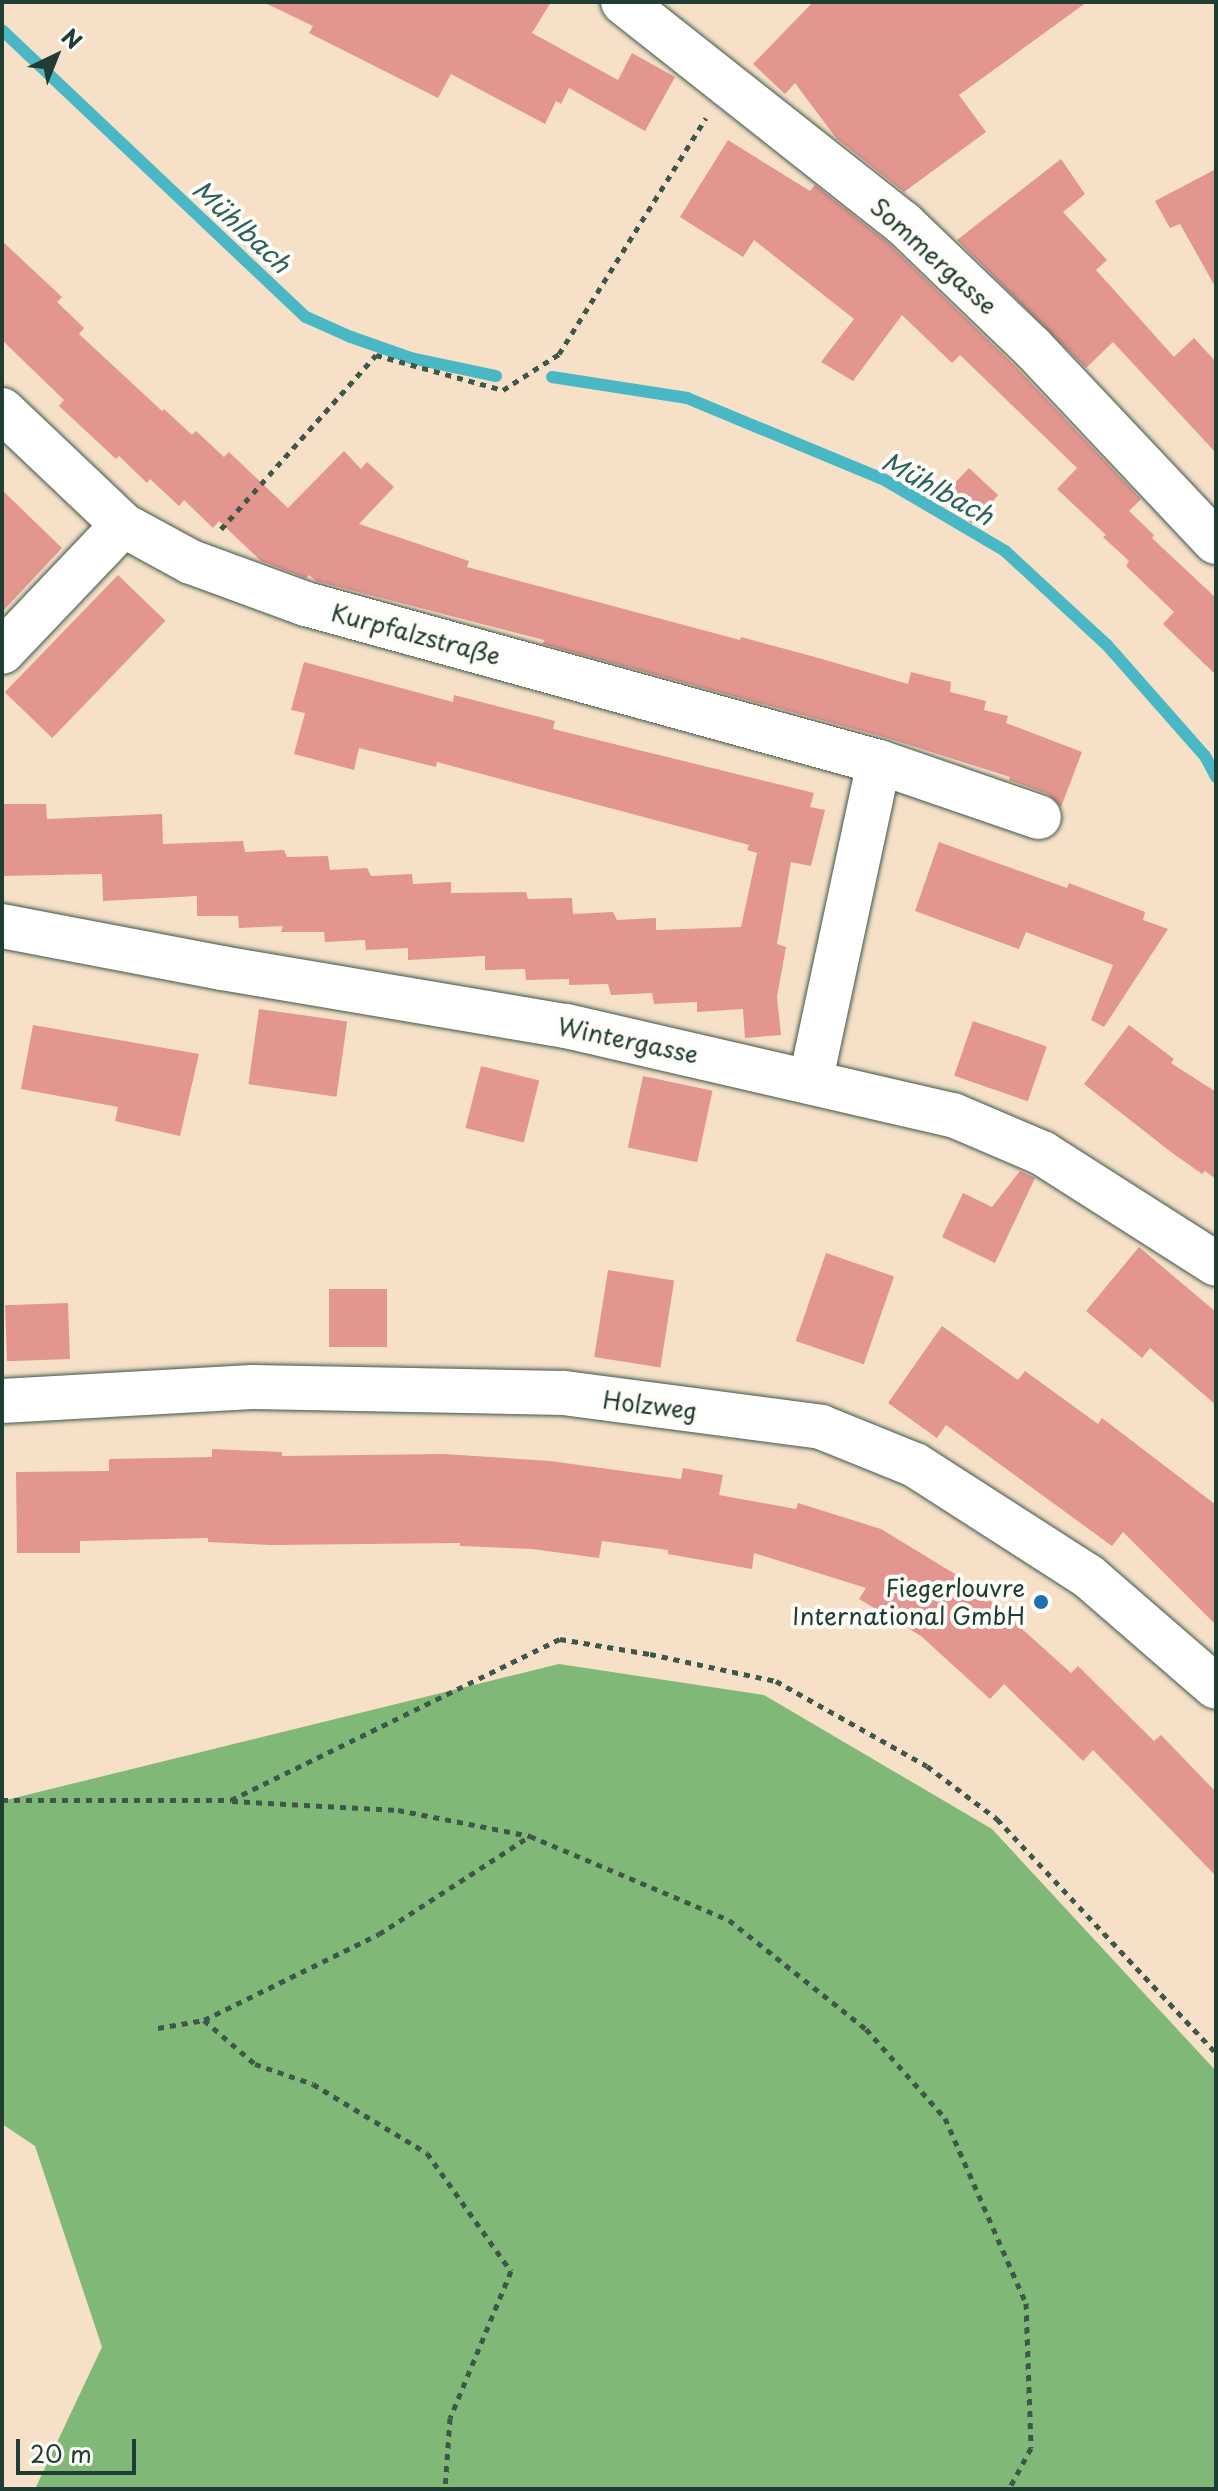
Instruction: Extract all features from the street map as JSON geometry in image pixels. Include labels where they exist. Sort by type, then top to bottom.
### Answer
[{"type":"street","name":"Sommergasse","points":[[623,2],[903,223],[1032,347],[1216,542]]},
{"type":"street","name":"Kurpfalzstraße","points":[[2,410],[123,525],[191,562],[306,604],[879,762],[1039,817]]},
{"type":"street","points":[[2,652],[123,525]]},
{"type":"street","points":[[811,1079],[879,762]]},
{"type":"street","name":"Wintergasse","points":[[2,926],[222,968],[566,1026],[811,1079],[953,1115],[1042,1153],[1216,1264]]},
{"type":"street","name":"Holzweg","points":[[2,1401],[252,1387],[564,1393],[821,1427],[915,1465],[1088,1576],[1216,1687]]},
{"type":"path","points":[[191,562],[376,355],[503,390],[559,354],[728,83]]},
{"type":"path","points":[[231,1800],[560,1639],[776,1681],[927,1766],[997,1819],[1216,2053]]},
{"type":"path","points":[[2,1800],[231,1800],[398,1810],[530,1836],[729,1920],[866,2029],[945,2118],[1026,2303],[1031,2448],[1009,2489]]},
{"type":"path","points":[[158,2028],[204,2020],[379,1934],[530,1836]]},
{"type":"path","points":[[204,2020],[255,2064],[313,2084],[427,2153],[511,2271],[450,2418],[445,2489]]},
{"type":"green space","points":[[559,1664],[764,1695],[992,1829],[1216,2071],[1216,2489],[35,2489],[102,2347],[35,2146],[2,2124],[2,1801]]},
{"type":"building","points":[[263,2],[551,2],[532,33],[618,80],[632,53],[675,77],[645,131],[569,88],[561,104],[556,101],[545,124],[451,74],[438,98],[309,33],[313,26]]},
{"type":"building","points":[[813,2],[1087,2],[959,95],[986,132],[904,192],[836,138],[795,83],[785,94],[753,64]]},
{"type":"building","points":[[728,140],[810,191],[815,185],[887,242],[1014,365],[1141,499],[1129,511],[1154,535],[1152,538],[1216,598],[1216,675],[1163,624],[1174,612],[1126,566],[1129,561],[1103,537],[1106,535],[1057,489],[1077,468],[960,355],[952,363],[902,315],[853,381],[821,362],[854,319],[754,240],[743,257],[680,217]]},
{"type":"building","points":[[1061,159],[1085,194],[1063,212],[1107,260],[1096,270],[1174,357],[1194,338],[1216,362],[1216,453],[1113,342],[1086,368],[957,240]]},
{"type":"building","points":[[1216,169],[1216,288],[1180,224],[1170,228],[1155,201]]},
{"type":"building","points":[[2,241],[62,297],[57,302],[84,328],[79,334],[162,411],[164,409],[192,435],[196,431],[224,457],[229,452],[288,508],[344,451],[361,469],[367,462],[394,487],[359,524],[469,561],[467,567],[740,640],[741,637],[908,684],[911,672],[951,682],[950,692],[986,701],[984,710],[1008,716],[1006,723],[1082,752],[1061,807],[1048,794],[1009,780],[1010,777],[887,738],[543,644],[544,640],[316,581],[309,575],[306,578],[261,561],[219,521],[213,528],[184,500],[179,506],[150,479],[147,483],[119,456],[116,459],[59,406],[64,400],[2,340]]},
{"type":"building","points":[[969,468],[998,495],[972,524],[942,497]]},
{"type":"building","points":[[2,490],[62,548],[2,612]]},
{"type":"building","points":[[118,575],[165,621],[52,738],[5,692]]},
{"type":"building","points":[[304,662],[453,702],[454,695],[555,721],[553,729],[814,793],[810,807],[825,810],[811,866],[791,862],[777,944],[786,947],[777,997],[781,1035],[745,1038],[743,1009],[697,1012],[697,1002],[654,1004],[652,993],[611,995],[608,984],[569,985],[569,979],[526,980],[525,969],[485,970],[485,956],[408,960],[408,948],[366,950],[365,940],[325,942],[324,932],[281,932],[283,926],[239,928],[238,916],[197,916],[197,896],[103,901],[102,874],[2,876],[2,804],[46,804],[47,819],[162,814],[163,844],[243,841],[245,852],[284,850],[287,857],[328,856],[330,870],[367,868],[371,876],[412,874],[413,884],[451,882],[451,893],[526,892],[528,899],[572,898],[573,914],[613,912],[617,920],[656,918],[656,930],[741,927],[757,853],[747,850],[749,845],[437,762],[436,767],[359,748],[354,770],[294,754],[305,713],[291,710]]},
{"type":"building","points":[[939,842],[1067,888],[1069,883],[1145,912],[1143,920],[1168,929],[1104,1027],[1091,1020],[1113,965],[1026,932],[1019,949],[915,911]]},
{"type":"building","points":[[259,1009],[347,1021],[337,1097],[248,1084]]},
{"type":"building","points":[[973,1021],[1047,1046],[1028,1101],[954,1076]]},
{"type":"building","points":[[33,1025],[199,1054],[180,1136],[115,1121],[118,1107],[21,1089]]},
{"type":"building","points":[[1129,1025],[1174,1059],[1171,1063],[1216,1092],[1216,1179],[1205,1171],[1202,1174],[1171,1152],[1084,1084]]},
{"type":"building","points":[[481,1066],[539,1081],[524,1143],[466,1128]]},
{"type":"building","points":[[643,1076],[712,1091],[697,1162],[628,1147]]},
{"type":"building","points":[[1020,1171],[1035,1178],[995,1263],[942,1237],[963,1193],[992,1207]]},
{"type":"building","points":[[1139,1247],[1216,1312],[1216,1405],[1150,1348],[1142,1358],[1086,1311]]},
{"type":"building","points":[[826,1253],[894,1276],[864,1364],[796,1341]]},
{"type":"building","points":[[608,1270],[674,1280],[660,1367],[594,1357]]},
{"type":"building","points":[[329,1289],[387,1289],[387,1347],[329,1347]]},
{"type":"building","points":[[68,1303],[70,1359],[7,1361],[5,1305]]},
{"type":"building","points":[[942,1326],[1018,1380],[1025,1371],[1098,1424],[1102,1418],[1216,1505],[1216,1625],[1123,1532],[1112,1546],[946,1425],[937,1438],[888,1403]]},
{"type":"building","points":[[212,1449],[282,1452],[282,1456],[444,1454],[550,1461],[681,1479],[683,1468],[723,1475],[719,1495],[796,1509],[798,1503],[881,1529],[973,1585],[1071,1673],[1078,1666],[1154,1741],[1161,1735],[1216,1792],[1216,1876],[1093,1750],[1083,1761],[1004,1684],[990,1699],[921,1636],[859,1599],[866,1588],[754,1553],[752,1569],[668,1554],[668,1550],[602,1541],[599,1558],[532,1549],[460,1546],[460,1543],[271,1545],[208,1542],[208,1538],[80,1541],[80,1553],[17,1553],[16,1472],[109,1471],[109,1459],[212,1457]]},
{"type":"waterway","name":"Mühlbach","points":[[2,30],[306,317],[411,358],[496,376]]},
{"type":"waterway","name":"Mühlbach","points":[[552,377],[687,398],[883,479],[1005,551],[1107,645],[1205,756],[1216,777]]},
{"type":"place","name":"Fiegerlouvre International GmbH","points":[[1041,1602]]}]
